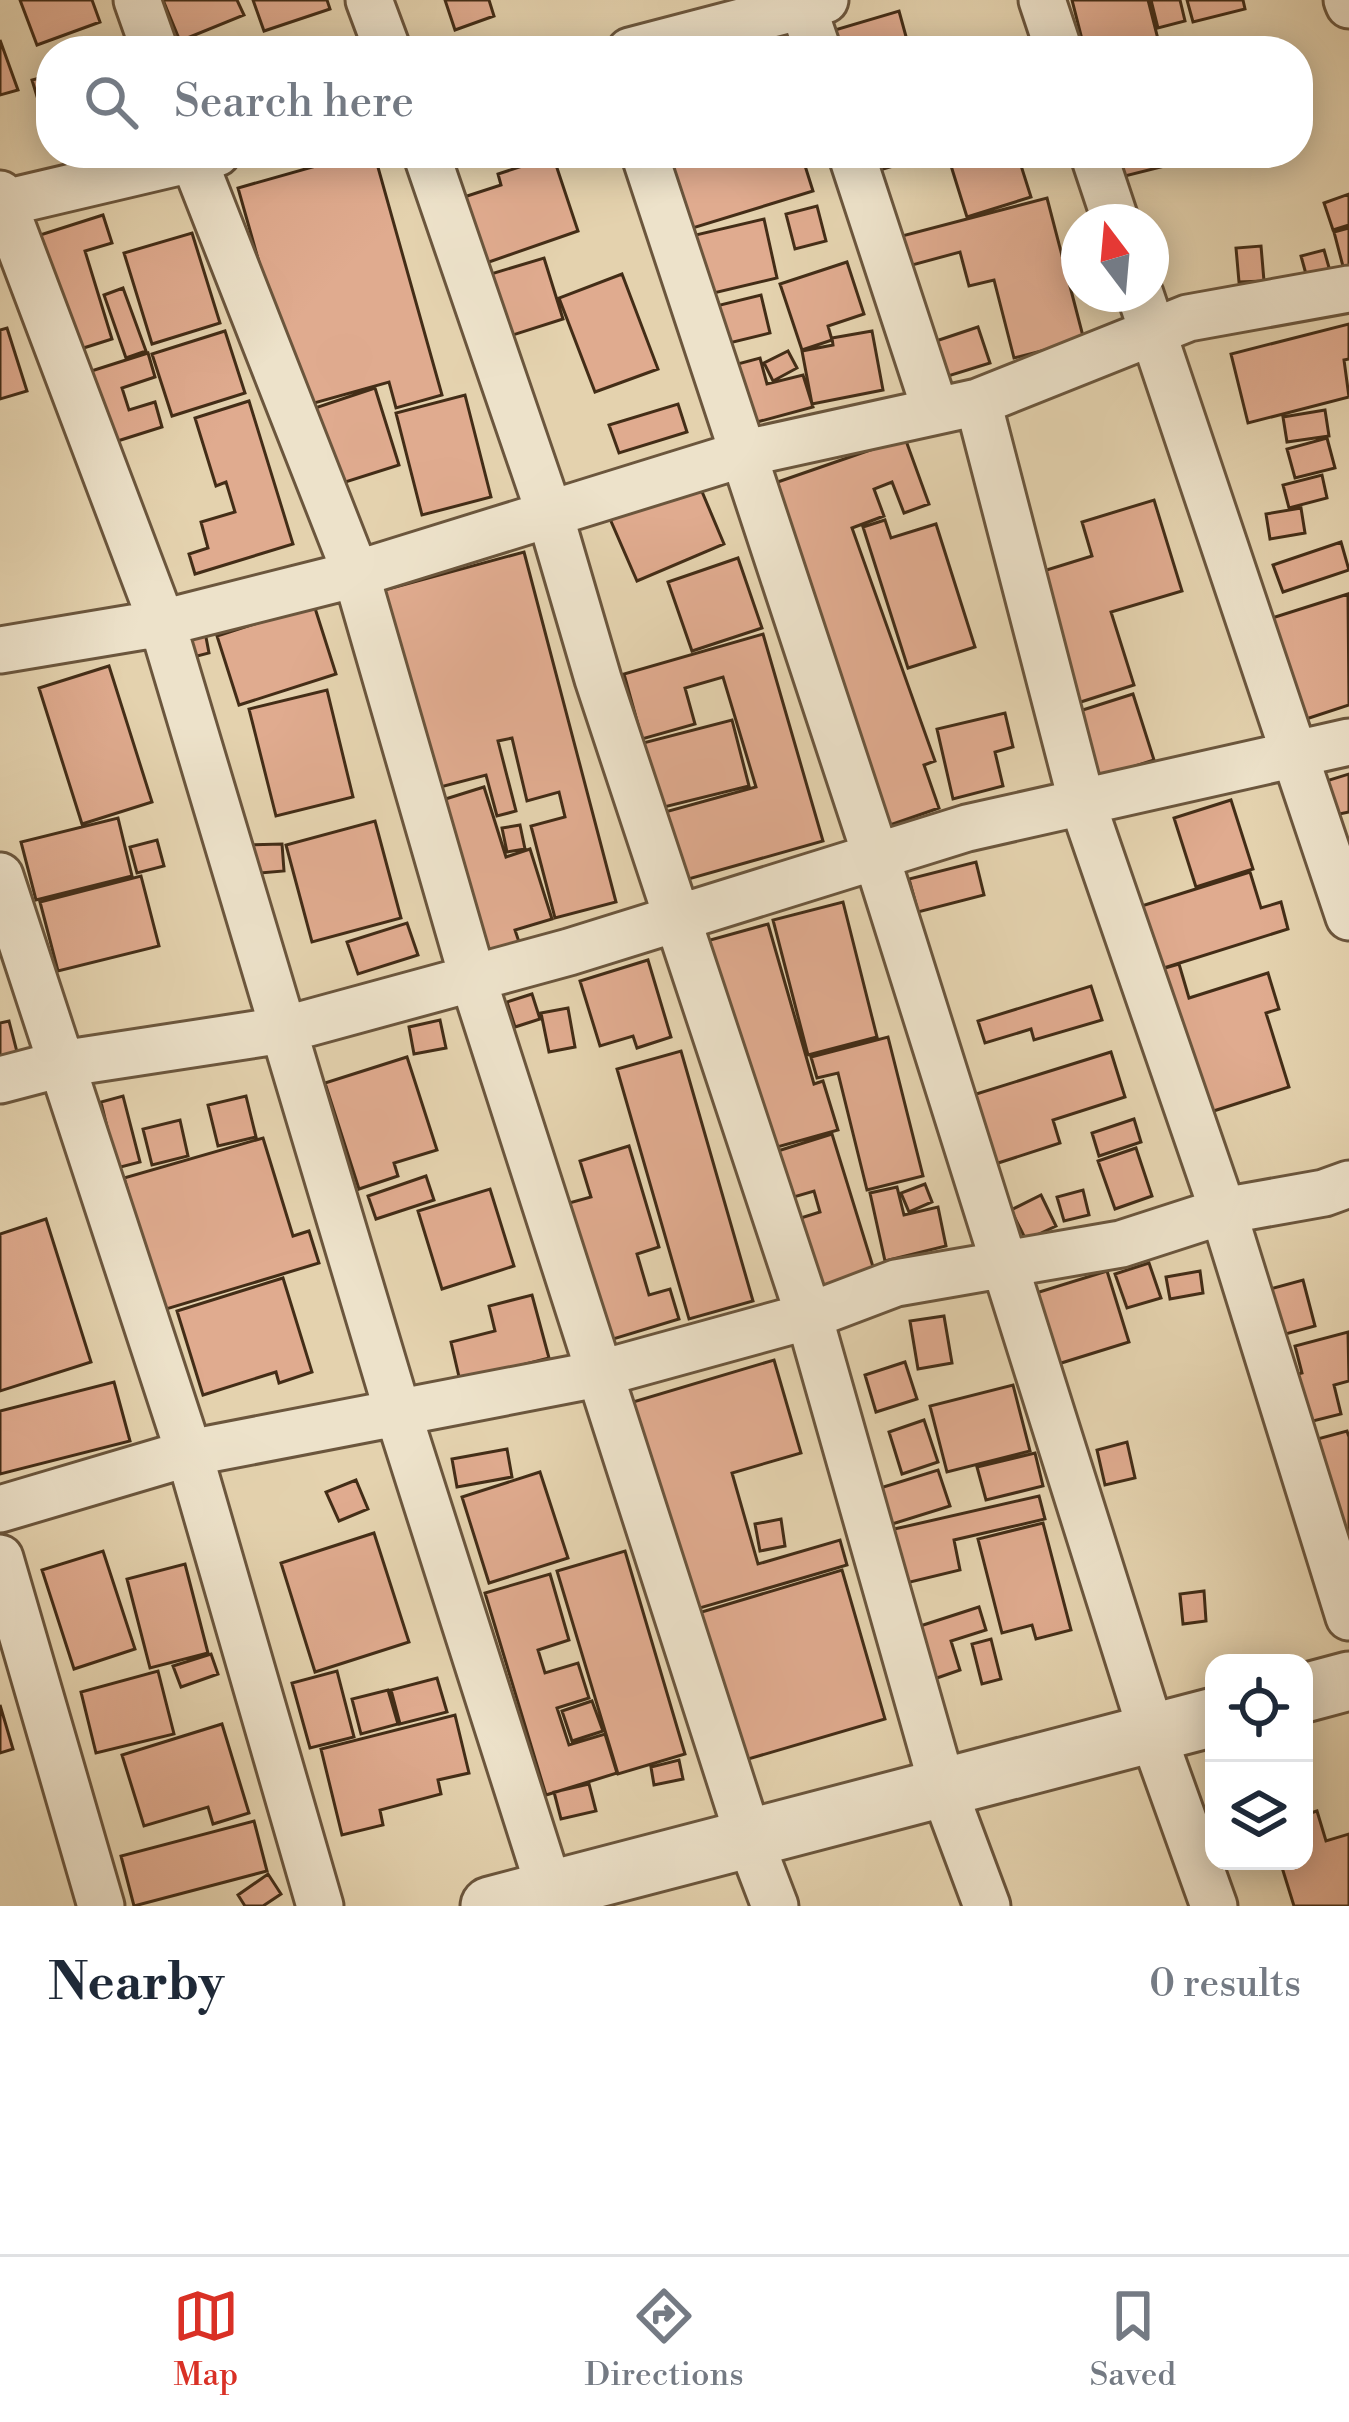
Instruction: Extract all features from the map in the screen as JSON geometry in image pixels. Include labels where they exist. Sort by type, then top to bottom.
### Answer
[{"type":"street","points":[[137,0],[150,36]]},
{"type":"street","points":[[369,0],[382,36]]},
{"type":"street","points":[[1042,0],[1054,36]]},
{"type":"street","points":[[688,36],[814,3],[817,36]]},
{"type":"street","points":[[143,168],[1,200],[162,623],[398,1413],[553,1898]]},
{"type":"street","points":[[206,168],[356,574],[472,979],[775,1906]]},
{"type":"street","points":[[431,168],[550,515],[598,680],[809,1316],[943,1788],[987,1906]]},
{"type":"street","points":[[649,168],[876,856],[1152,1733],[1214,1906]]},
{"type":"street","points":[[857,168],[956,406],[1082,799],[1223,1211],[1349,1617]]},
{"type":"street","points":[[1098,168],[1110,204]]},
{"type":"street","points":[[1169,311],[1228,308],[1349,289]]},
{"type":"street","points":[[0,650],[162,623],[356,574],[746,452],[956,406],[1147,312],[1349,917]]},
{"type":"street","points":[[0,1079],[61,1064],[283,1030],[1082,799],[1349,742]]},
{"type":"street","points":[[0,876],[189,1453],[320,1906]]},
{"type":"street","points":[[0,1510],[189,1453],[598,1374],[809,1316],[896,1283],[1121,1244],[1223,1211],[1349,1184]]},
{"type":"street","points":[[0,1558],[101,1906]]},
{"type":"street","points":[[1313,1691],[1349,1681]]},
{"type":"street","points":[[490,1906],[553,1898],[749,1838],[1205,1719]]},
{"type":"building","points":[[20,0],[92,0],[100,22],[62,36],[36,36],[36,42]]},
{"type":"building","points":[[163,0],[237,0],[244,15],[192,36],[178,36]]},
{"type":"building","points":[[253,0],[327,0],[330,9],[264,31]]},
{"type":"building","points":[[445,0],[489,0],[494,16],[455,30]]},
{"type":"building","points":[[1072,0],[1148,0],[1157,36],[1081,36]]},
{"type":"building","points":[[1151,0],[1180,0],[1185,21],[1158,28]]},
{"type":"building","points":[[1187,0],[1243,0],[1245,9],[1193,22]]},
{"type":"building","points":[[899,11],[906,36],[818,36]]},
{"type":"building","points":[[0,40],[18,90],[0,95]]},
{"type":"building","points":[[309,168],[378,168],[442,395],[396,408],[389,382],[300,407],[238,188]]},
{"type":"building","points":[[516,168],[557,168],[578,231],[486,263],[464,197],[501,185],[498,174]]},
{"type":"building","points":[[664,168],[806,168],[813,191],[683,231]]},
{"type":"building","points":[[952,168],[1022,168],[1031,197],[967,217]]},
{"type":"building","points":[[1115,168],[1157,168],[1117,178]]},
{"type":"building","points":[[1349,194],[1349,225],[1333,230],[1324,203]]},
{"type":"building","points":[[1047,198],[1061,252],[1061,312],[1077,312],[1084,340],[1014,358],[994,280],[969,286],[960,252],[905,267],[898,237]]},
{"type":"building","points":[[817,206],[826,241],[795,249],[786,214]]},
{"type":"building","points":[[103,215],[112,243],[85,251],[112,339],[74,351],[37,236]]},
{"type":"building","points":[[764,219],[777,278],[701,296],[687,237]]},
{"type":"building","points":[[1349,228],[1349,273],[1345,274],[1334,232]]},
{"type":"building","points":[[192,233],[220,323],[152,344],[124,253]]},
{"type":"building","points":[[1261,246],[1264,281],[1239,282],[1236,248]]},
{"type":"building","points":[[1324,250],[1332,278],[1309,285],[1301,256]]},
{"type":"building","points":[[544,258],[563,319],[500,339],[481,277]]},
{"type":"building","points":[[847,262],[864,314],[828,326],[832,340],[802,350],[780,284]]},
{"type":"building","points":[[622,274],[658,369],[595,392],[559,298]]},
{"type":"building","points":[[123,288],[146,351],[126,358],[104,295]]},
{"type":"building","points":[[761,295],[770,333],[725,344],[716,306]]},
{"type":"building","points":[[1349,324],[1349,359],[1344,360],[1349,397],[1248,423],[1231,354]]},
{"type":"building","points":[[978,327],[990,363],[945,377],[933,342]]},
{"type":"building","points":[[7,328],[27,391],[0,399],[0,330]]},
{"type":"building","points":[[225,331],[245,393],[172,416],[152,354]]},
{"type":"building","points":[[872,331],[883,390],[812,404],[802,351],[833,345],[832,338]]},
{"type":"building","points":[[788,351],[797,368],[773,381],[764,363]]},
{"type":"building","points":[[148,353],[155,377],[122,388],[129,410],[155,402],[162,427],[108,444],[85,373]]},
{"type":"building","points":[[760,358],[767,384],[803,375],[813,407],[746,425],[730,366]]},
{"type":"building","points":[[375,388],[399,465],[336,485],[297,414]]},
{"type":"building","points":[[465,395],[491,497],[422,515],[396,413]]},
{"type":"building","points":[[249,401],[293,544],[195,574],[189,554],[208,548],[201,522],[235,512],[226,482],[216,486],[195,418]]},
{"type":"building","points":[[678,404],[687,432],[619,453],[609,425]]},
{"type":"building","points":[[1325,410],[1329,436],[1287,442],[1283,417]]},
{"type":"building","points":[[905,438],[929,504],[904,513],[892,482],[874,489],[884,516],[852,528],[935,761],[924,765],[939,808],[890,825],[769,485]]},
{"type":"building","points":[[1327,438],[1335,468],[1295,478],[1287,449]]},
{"type":"building","points":[[695,475],[724,544],[637,581],[607,512]]},
{"type":"building","points":[[1322,475],[1327,498],[1289,508],[1283,485]]},
{"type":"building","points":[[1154,500],[1182,591],[1111,612],[1134,685],[1065,707],[1024,577],[1092,556],[1082,522]]},
{"type":"building","points":[[1301,508],[1305,533],[1270,539],[1266,514]]},
{"type":"building","points":[[885,520],[891,538],[936,524],[975,647],[908,668],[863,527]]},
{"type":"building","points":[[1341,542],[1349,570],[1283,592],[1273,565]]},
{"type":"building","points":[[524,552],[616,902],[555,918],[531,826],[565,817],[559,792],[527,801],[512,738],[498,741],[516,811],[497,816],[486,775],[429,790],[377,592]]},
{"type":"building","points":[[738,558],[762,628],[692,651],[668,582]]},
{"type":"building","points":[[1348,594],[1349,705],[1303,720],[1272,618]]},
{"type":"building","points":[[314,605],[336,674],[239,705],[217,636]]},
{"type":"building","points":[[205,632],[209,653],[182,660],[177,639]]},
{"type":"building","points":[[763,634],[823,841],[685,880],[665,812],[756,787],[723,677],[685,688],[695,724],[642,739],[624,674]]},
{"type":"building","points":[[109,666],[152,802],[82,824],[39,688]]},
{"type":"building","points":[[327,690],[353,797],[276,816],[249,709]]},
{"type":"building","points":[[1133,694],[1154,760],[1088,781],[1067,715]]},
{"type":"building","points":[[1005,713],[1013,747],[995,752],[1003,786],[953,799],[937,729]]},
{"type":"building","points":[[732,720],[749,786],[660,808],[643,743]]},
{"type":"building","points":[[1349,774],[1349,812],[1320,818],[1310,786]]},
{"type":"building","points":[[484,787],[506,857],[530,849],[552,919],[515,930],[520,945],[488,955],[439,801]]},
{"type":"building","points":[[1231,800],[1253,869],[1196,887],[1174,818]]},
{"type":"building","points":[[118,818],[132,876],[36,900],[21,842]]},
{"type":"building","points":[[375,821],[401,918],[312,942],[286,845]]},
{"type":"building","points":[[520,825],[525,849],[507,852],[502,828]]},
{"type":"building","points":[[157,840],[164,866],[137,873],[130,847]]},
{"type":"building","points":[[282,844],[284,871],[249,874],[248,845]]},
{"type":"building","points":[[976,862],[984,895],[918,912],[909,879]]},
{"type":"building","points":[[1250,872],[1261,908],[1281,902],[1288,929],[1151,972],[1132,909]]},
{"type":"building","points":[[141,876],[159,946],[58,971],[40,902]]},
{"type":"building","points":[[843,902],[877,1037],[808,1055],[773,920]]},
{"type":"building","points":[[407,923],[418,955],[358,974],[347,942]]},
{"type":"building","points":[[768,924],[814,1084],[823,1081],[838,1130],[763,1151],[703,942]]},
{"type":"building","points":[[648,960],[671,1037],[637,1048],[633,1036],[600,1046],[580,981]]},
{"type":"building","points":[[1179,964],[1189,998],[1268,973],[1279,1009],[1266,1013],[1289,1087],[1204,1114],[1158,970]]},
{"type":"building","points":[[1091,986],[1102,1020],[1034,1040],[1031,1029],[985,1043],[978,1021]]},
{"type":"building","points":[[532,994],[540,1019],[515,1027],[507,1002]]},
{"type":"building","points":[[568,1008],[575,1047],[549,1052],[541,1013]]},
{"type":"building","points":[[440,1020],[446,1048],[414,1054],[409,1027]]},
{"type":"building","points":[[9,1021],[17,1052],[0,1056],[0,1023]]},
{"type":"building","points":[[888,1037],[923,1176],[867,1190],[838,1073],[817,1078],[811,1057]]},
{"type":"building","points":[[681,1051],[753,1301],[689,1319],[617,1069]]},
{"type":"building","points":[[1111,1052],[1125,1097],[1053,1120],[1060,1143],[995,1164],[973,1095]]},
{"type":"building","points":[[407,1057],[437,1150],[394,1163],[398,1176],[359,1189],[325,1083]]},
{"type":"building","points":[[123,1096],[140,1162],[117,1168],[101,1102]]},
{"type":"building","points":[[246,1096],[256,1137],[218,1146],[208,1105]]},
{"type":"building","points":[[1134,1119],[1141,1142],[1099,1156],[1092,1133]]},
{"type":"building","points":[[180,1120],[188,1156],[152,1165],[143,1129]]},
{"type":"building","points":[[832,1134],[874,1270],[808,1290],[788,1222],[820,1212],[814,1191],[780,1201],[765,1155]]},
{"type":"building","points":[[263,1138],[293,1236],[309,1231],[319,1263],[163,1310],[124,1178]]},
{"type":"building","points":[[629,1146],[659,1247],[637,1254],[649,1295],[670,1289],[679,1319],[610,1340],[569,1203],[591,1197],[580,1161]]},
{"type":"building","points":[[1136,1148],[1152,1196],[1115,1209],[1098,1161]]},
{"type":"building","points":[[426,1176],[434,1200],[376,1219],[368,1196]]},
{"type":"building","points":[[925,1184],[932,1202],[909,1212],[901,1193]]},
{"type":"building","points":[[897,1187],[904,1215],[938,1207],[946,1246],[885,1261],[870,1193]]},
{"type":"building","points":[[490,1189],[514,1266],[442,1289],[418,1211]]},
{"type":"building","points":[[1083,1190],[1089,1215],[1064,1221],[1057,1197]]},
{"type":"building","points":[[1041,1195],[1056,1226],[1026,1240],[1011,1210]]},
{"type":"building","points":[[46,1219],[91,1362],[0,1391],[0,1234]]},
{"type":"building","points":[[1149,1263],[1161,1298],[1127,1308],[1115,1274]]},
{"type":"building","points":[[1107,1271],[1129,1342],[1058,1364],[1036,1293]]},
{"type":"building","points":[[1200,1271],[1203,1293],[1170,1299],[1166,1277]]},
{"type":"building","points":[[283,1278],[312,1372],[279,1383],[276,1372],[203,1395],[177,1311]]},
{"type":"building","points":[[1303,1280],[1315,1326],[1282,1335],[1270,1289]]},
{"type":"building","points":[[532,1295],[549,1358],[460,1381],[451,1342],[495,1331],[489,1306]]},
{"type":"building","points":[[944,1316],[952,1363],[918,1369],[910,1321]]},
{"type":"building","points":[[1348,1332],[1349,1381],[1334,1385],[1341,1414],[1297,1425],[1284,1378],[1302,1373],[1295,1346]]},
{"type":"building","points":[[774,1360],[801,1453],[732,1473],[758,1564],[840,1540],[847,1565],[693,1610],[633,1402]]},
{"type":"building","points":[[905,1362],[917,1399],[876,1412],[865,1375]]},
{"type":"building","points":[[114,1382],[130,1441],[0,1474],[0,1411]]},
{"type":"building","points":[[1013,1385],[1030,1451],[947,1472],[930,1406]]},
{"type":"building","points":[[924,1420],[938,1462],[902,1474],[889,1432]]},
{"type":"building","points":[[1347,1431],[1349,1437],[1349,1575],[1310,1441]]},
{"type":"building","points":[[1127,1442],[1135,1478],[1105,1485],[1097,1450]]},
{"type":"building","points":[[507,1449],[512,1477],[457,1487],[452,1459]]},
{"type":"building","points":[[1035,1453],[1043,1486],[986,1500],[977,1467]]},
{"type":"building","points":[[938,1470],[950,1506],[889,1525],[877,1489]]},
{"type":"building","points":[[540,1472],[568,1558],[489,1583],[462,1497]]},
{"type":"building","points":[[356,1480],[368,1509],[339,1521],[326,1492]]},
{"type":"building","points":[[1039,1496],[1045,1519],[954,1540],[960,1570],[902,1584],[890,1530]]},
{"type":"building","points":[[781,1519],[785,1546],[760,1551],[755,1524]]},
{"type":"building","points":[[1043,1523],[1071,1630],[1036,1639],[1032,1625],[1002,1633],[978,1539]]},
{"type":"building","points":[[374,1533],[409,1642],[315,1672],[281,1563]]},
{"type":"building","points":[[103,1551],[135,1649],[74,1669],[42,1570]]},
{"type":"building","points":[[625,1551],[685,1754],[618,1774],[557,1571]]},
{"type":"building","points":[[185,1564],[208,1653],[150,1668],[127,1579]]},
{"type":"building","points":[[842,1570],[885,1719],[738,1762],[695,1614]]},
{"type":"building","points":[[550,1574],[569,1640],[538,1650],[545,1673],[578,1663],[589,1698],[557,1708],[569,1745],[605,1734],[617,1773],[546,1795],[485,1593]]},
{"type":"building","points":[[1204,1591],[1206,1621],[1183,1624],[1180,1594]]},
{"type":"building","points":[[979,1607],[986,1630],[951,1641],[960,1670],[934,1679],[917,1627]]},
{"type":"building","points":[[991,1639],[1001,1679],[982,1684],[972,1644]]},
{"type":"building","points":[[211,1654],[218,1674],[181,1687],[173,1666]]},
{"type":"building","points":[[158,1671],[174,1734],[96,1753],[81,1692]]},
{"type":"building","points":[[337,1671],[354,1737],[310,1748],[292,1683]]},
{"type":"building","points":[[437,1678],[447,1712],[400,1724],[391,1690]]},
{"type":"building","points":[[388,1690],[398,1724],[361,1734],[352,1699]]},
{"type":"building","points":[[592,1701],[603,1731],[572,1741],[562,1711]]},
{"type":"building","points":[[0,1705],[13,1749],[0,1753]]},
{"type":"building","points":[[455,1715],[469,1773],[438,1780],[441,1794],[380,1810],[383,1825],[342,1835],[321,1749]]},
{"type":"building","points":[[222,1724],[249,1813],[213,1824],[208,1807],[144,1826],[122,1755]]},
{"type":"building","points":[[679,1760],[683,1779],[654,1785],[651,1767]]},
{"type":"building","points":[[589,1784],[596,1811],[561,1819],[554,1792]]},
{"type":"building","points":[[1317,1811],[1326,1841],[1349,1834],[1349,1906],[1294,1906],[1283,1870],[1313,1870],[1313,1812]]},
{"type":"building","points":[[254,1821],[267,1871],[134,1906],[121,1856]]},
{"type":"building","points":[[268,1874],[281,1894],[263,1906],[245,1906],[238,1895]]}]
